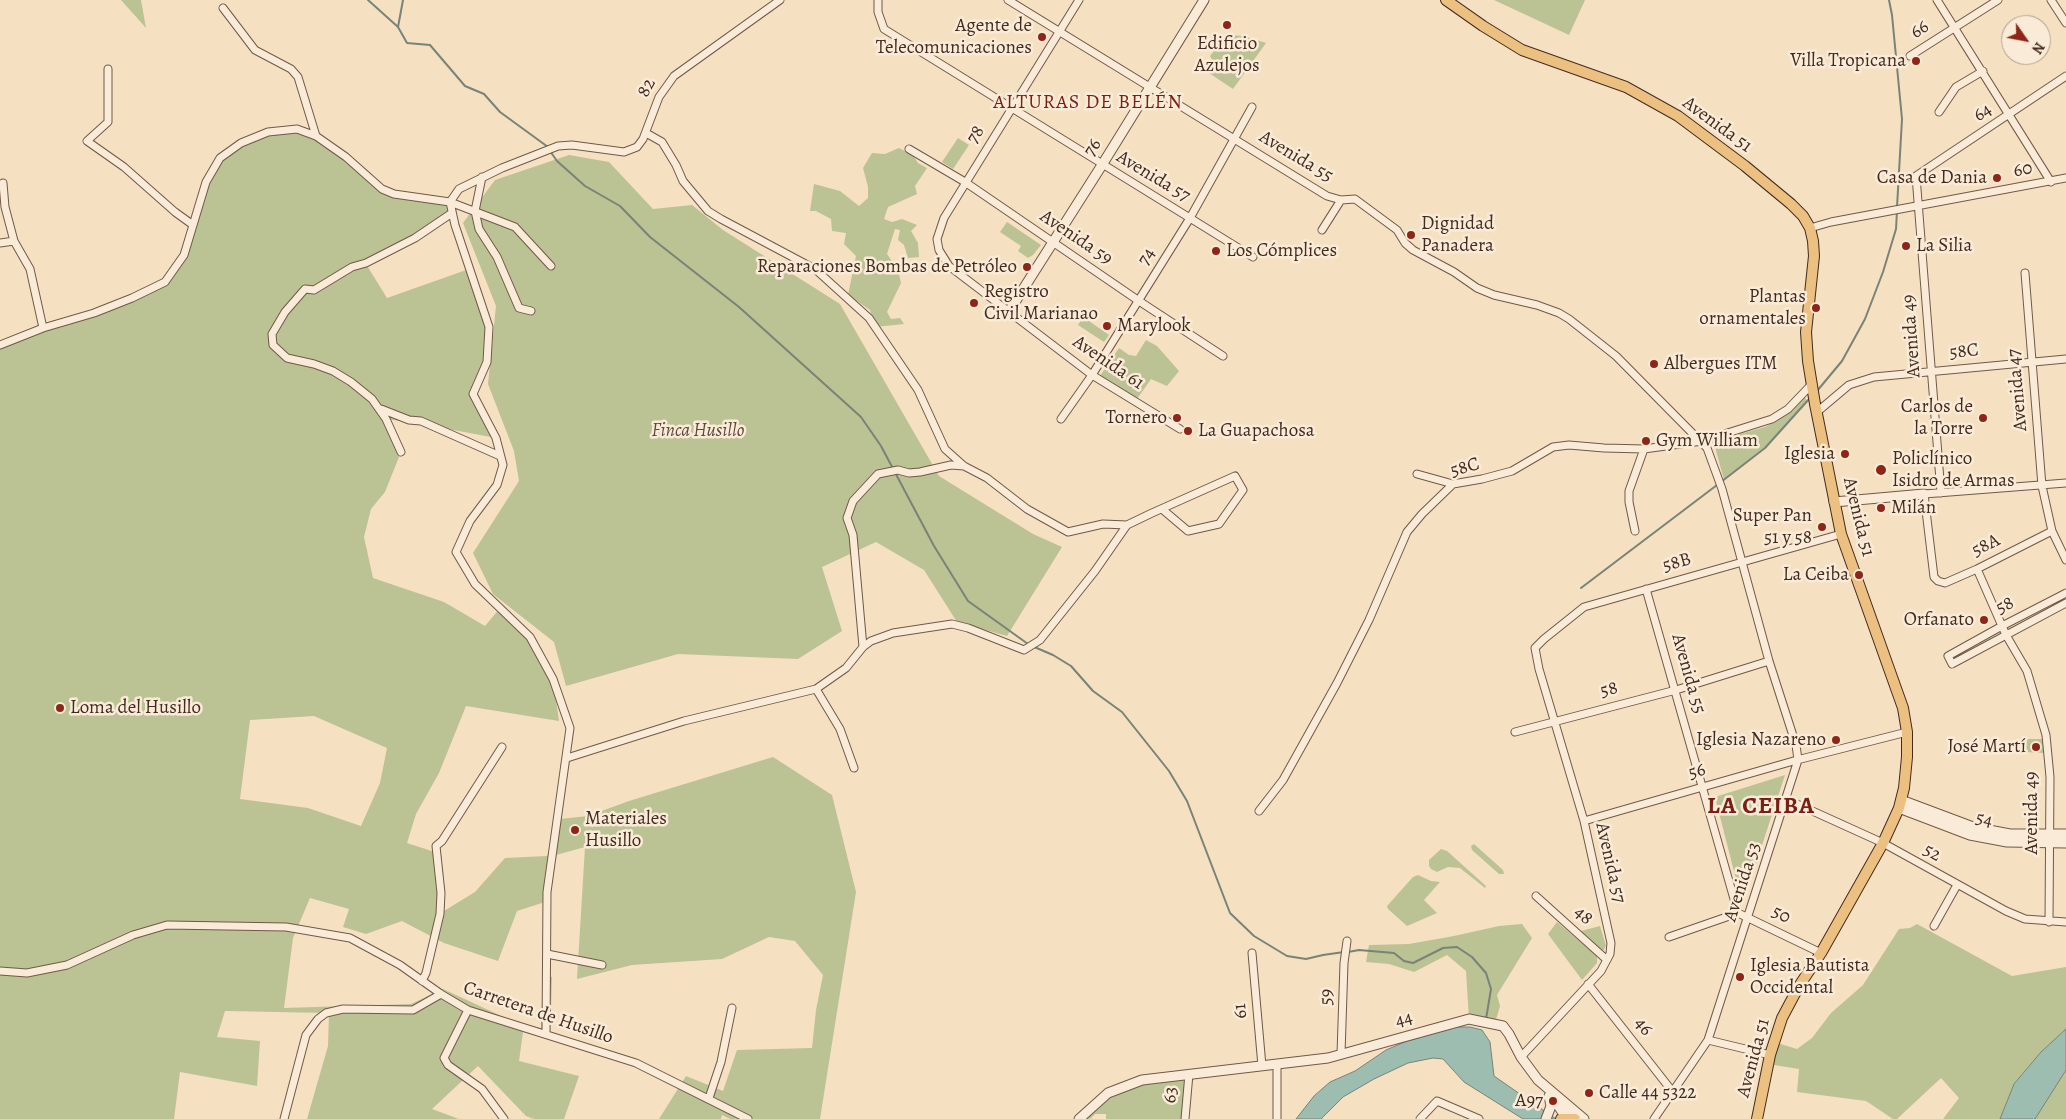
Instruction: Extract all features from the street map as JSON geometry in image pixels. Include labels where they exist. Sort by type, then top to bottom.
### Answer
[{"type":"main road","name":"Avenida 51","points":[[1446,0],[1522,50],[1595,74],[1626,87],[1678,116],[1745,166],[1791,204],[1803,216],[1810,228],[1814,241],[1806,332],[1816,408],[1840,534],[1899,694],[1907,732],[1907,757],[1900,804],[1883,843],[1782,1018],[1770,1055],[1757,1119]]},
{"type":"street","name":"82","points":[[450,202],[459,189],[482,177],[558,146],[572,145],[624,152],[637,147],[646,132],[658,97],[674,76],[780,0]]},
{"type":"street","name":"Avenida 57","points":[[878,0],[878,12],[884,29],[1253,258]]},
{"type":"street","name":"Avenida 55","points":[[1008,0],[1327,196],[1341,200],[1355,199],[1397,230],[1405,243],[1413,250],[1454,272],[1478,288],[1494,295],[1538,305],[1569,319],[1616,356],[1702,442]]},
{"type":"street","name":"78","points":[[937,239],[944,218],[965,182],[1080,0]]},
{"type":"street","name":"76","points":[[1008,313],[1204,0]]},
{"type":"street","points":[[1938,0],[2051,182]]},
{"type":"street","name":"66","points":[[1910,56],[1998,0]]},
{"type":"street","points":[[2051,0],[2066,23]]},
{"type":"street","points":[[223,8],[255,50],[291,69],[298,77],[316,136]]},
{"type":"street","points":[[108,69],[108,122],[87,141],[124,167],[175,212],[193,225]]},
{"type":"street","points":[[1939,112],[1956,87],[1983,71]]},
{"type":"street","name":"64","points":[[1916,176],[2066,76]]},
{"type":"street","name":"74","points":[[1061,419],[1092,375],[1190,218],[1252,106]]},
{"type":"street","points":[[0,346],[43,328],[94,313],[165,282],[184,255],[206,182],[220,158],[241,144],[268,132],[297,129],[316,136],[346,157],[382,189],[407,197],[450,202],[514,227],[551,266]]},
{"type":"street","points":[[646,132],[662,142],[683,181],[708,211],[815,269],[868,318],[918,390],[945,449],[964,466],[986,478],[1027,509],[1068,532],[1103,524],[1128,525],[1162,509],[1235,476],[1243,490],[1219,524],[1188,531],[1162,509]]},
{"type":"street","name":"Avenida 59","points":[[909,149],[965,182],[1223,356]]},
{"type":"street","name":"Avenida 49","points":[[1916,176],[1941,493]]},
{"type":"street","points":[[482,177],[475,211],[479,229],[497,257],[519,308],[531,311]]},
{"type":"street","name":"60","points":[[1810,228],[2066,178]]},
{"type":"street","points":[[3,183],[5,207],[14,241],[30,269],[43,328]]},
{"type":"street","points":[[1322,230],[1341,200]]},
{"type":"street","points":[[450,202],[490,327],[487,362],[473,394],[496,438],[503,465],[497,485],[470,521],[456,552],[475,584],[530,637],[553,679],[570,728],[547,892],[546,1034]]},
{"type":"street","points":[[401,452],[381,409],[372,399],[351,382],[333,371],[314,364],[287,358],[273,345],[272,334],[285,312],[305,289],[314,290],[352,267],[366,263],[415,238],[452,213]]},
{"type":"street","name":"Avenida 61","points":[[937,239],[939,250],[949,266],[1008,313],[1092,375],[1180,429]]},
{"type":"street","points":[[0,243],[14,241]]},
{"type":"street","name":"Avenida 47","points":[[2025,273],[2042,486],[2052,531],[2066,560]]},
{"type":"street","name":"58C","points":[[1816,408],[1849,384],[1874,377],[2066,359]]},
{"type":"street","name":"58C","points":[[1259,811],[1283,780],[1337,683],[1369,620],[1407,532],[1422,514],[1453,484],[1512,471],[1553,447],[1569,445],[1644,449],[1702,442],[1772,419],[1788,409],[1812,384]]},
{"type":"street","points":[[381,409],[409,420],[421,422],[500,456]]},
{"type":"street","name":"Avenida 53","points":[[1654,1119],[1708,1040],[1798,760],[1796,745],[1769,661],[1722,489],[1707,448],[1702,442]]},
{"type":"street","points":[[1635,531],[1629,502],[1629,491],[1644,449]]},
{"type":"street","points":[[863,647],[853,535],[847,518],[853,501],[878,474],[894,471],[909,473],[951,465],[964,466]]},
{"type":"street","points":[[1417,474],[1453,484]]},
{"type":"street","points":[[1834,502],[2066,483]]},
{"type":"street","name":"58A","points":[[1924,494],[1934,577],[1938,581],[1945,582],[1977,569],[2052,531]]},
{"type":"street","points":[[567,758],[684,721],[816,689],[846,668],[863,647],[871,641],[893,633],[952,624],[968,628],[1024,650],[1027,649],[1036,643],[1095,571],[1128,525]]},
{"type":"street","name":"58B","points":[[1535,648],[1584,607],[1840,534]]},
{"type":"street","name":"Avenida 49","points":[[1977,569],[2006,635],[2027,671],[2046,735],[2050,777],[2049,922]]},
{"type":"street","name":"Avenida 55","points":[[1646,589],[1738,913]]},
{"type":"street","name":"58","points":[[2066,593],[1948,656],[1952,664],[2066,604]]},
{"type":"street","name":"Avenida 57","points":[[1535,648],[1554,721],[1584,821],[1610,938],[1611,948],[1607,960]]},
{"type":"street","name":"58","points":[[1515,732],[1676,690],[1769,661]]},
{"type":"street","points":[[816,689],[840,729],[854,768]]},
{"type":"street","name":"56","points":[[1584,821],[1798,760],[1907,732]]},
{"type":"street","points":[[422,981],[426,973],[440,914],[441,893],[436,846],[442,841],[502,747]]},
{"type":"street","name":"52","points":[[1786,799],[1883,843],[2006,912],[2025,919],[2066,922]]},
{"type":"street","name":"54","points":[[1900,804],[1970,835],[2006,842],[2049,839],[2066,834]]},
{"type":"street","name":"54","points":[[2049,839],[2066,843]]},
{"type":"street","points":[[1934,926],[1957,885]]},
{"type":"street","name":"48","points":[[1536,896],[1607,960]]},
{"type":"street","points":[[1669,936],[1738,913]]},
{"type":"street","name":"50","points":[[1738,913],[1821,953]]},
{"type":"street","name":"Carretera de Husillo","points":[[0,971],[27,973],[67,965],[133,935],[168,924],[286,927],[350,938],[400,965],[441,994],[468,1010],[643,1065],[748,1119]]},
{"type":"street","name":"59","points":[[1341,1054],[1344,963],[1347,941]]},
{"type":"street","name":"61","points":[[1252,953],[1262,1066]]},
{"type":"street","points":[[547,954],[602,966]]},
{"type":"street","points":[[1521,1057],[1601,971],[1607,960]]},
{"type":"street","name":"46","points":[[1588,984],[1672,1091]]},
{"type":"street","points":[[284,1119],[306,1035],[318,1019],[326,1013],[343,1010],[413,1010],[441,994]]},
{"type":"street","points":[[709,1098],[721,1062],[732,1008]]},
{"type":"street","points":[[468,1010],[444,1058],[448,1065],[482,1089],[504,1119]]},
{"type":"street","name":"44","points":[[1189,1074],[1328,1058],[1469,1018],[1503,1026],[1521,1057],[1546,1089],[1584,1119]]},
{"type":"street","points":[[1708,1040],[1770,1055]]},
{"type":"street","points":[[1277,1064],[1277,1119]]},
{"type":"street","points":[[1079,1119],[1108,1093],[1142,1080],[1189,1074]]},
{"type":"street","name":"63","points":[[1185,1119],[1189,1074]]},
{"type":"street","points":[[1546,1089],[1551,1106],[1546,1119]]},
{"type":"street","points":[[1546,1089],[1565,1117]]},
{"type":"street","points":[[1560,1100],[1565,1117]]},
{"type":"street","points":[[1420,1119],[1437,1101],[1479,1119]]},
{"type":"green space","points":[[121,0],[141,0],[146,28]]},
{"type":"green space","points":[[1494,0],[1585,0],[1569,35]]},
{"type":"green space","points":[[1227,35],[1243,36],[1266,43],[1233,89],[1209,73],[1214,64],[1210,56]]},
{"type":"green space","points":[[297,129],[315,136],[382,189],[450,202],[452,213],[366,264],[387,298],[469,269],[486,313],[487,362],[473,394],[496,438],[387,419],[401,452],[385,492],[371,509],[364,537],[373,578],[444,602],[485,626],[500,608],[530,637],[553,679],[559,721],[466,706],[439,773],[416,814],[407,843],[441,854],[444,911],[475,892],[505,858],[547,856],[560,819],[588,816],[629,801],[773,757],[832,795],[856,892],[820,1119],[730,1119],[722,1115],[721,1119],[659,1119],[686,1076],[723,1091],[737,1050],[812,1048],[816,1010],[823,975],[795,941],[769,937],[722,959],[632,965],[577,979],[585,847],[556,855],[548,901],[517,911],[498,961],[444,943],[402,921],[366,934],[343,927],[349,909],[310,898],[293,938],[284,1008],[411,1004],[443,989],[512,1021],[541,1028],[543,976],[552,977],[550,1039],[523,1032],[519,1061],[579,1076],[564,1119],[534,1119],[526,1116],[478,1066],[432,1109],[459,1119],[307,1119],[328,1046],[329,1013],[225,1011],[217,1037],[260,1041],[257,1086],[180,1072],[174,1119],[0,1119],[0,345],[94,313],[165,282],[184,255],[206,182],[220,158],[241,143],[268,132]],"holes":[[[314,716],[387,748],[380,783],[361,826],[308,808],[240,799],[250,720]]]},
{"type":"green space","points":[[958,138],[969,145],[953,169],[942,162]]},
{"type":"green space","points":[[899,148],[913,155],[918,163],[927,168],[915,186],[917,194],[888,207],[884,219],[892,222],[902,219],[917,225],[911,231],[918,243],[919,257],[908,258],[904,245],[898,240],[900,230],[895,229],[887,254],[898,270],[901,283],[887,312],[891,319],[900,318],[904,324],[875,327],[870,310],[848,295],[856,256],[844,244],[846,233],[832,231],[831,219],[816,211],[810,211],[814,184],[840,191],[859,206],[868,198],[868,187],[863,168],[872,153],[885,154]]},
{"type":"green space","name":"Finca Husillo","points":[[569,155],[609,162],[653,209],[692,205],[723,230],[840,304],[939,476],[1033,534],[1062,547],[1007,636],[957,622],[924,570],[876,542],[822,567],[842,631],[798,659],[678,654],[566,686],[554,642],[493,594],[473,553],[519,481],[514,451],[488,384],[496,306],[463,223],[495,180]]},
{"type":"green space","points":[[1007,222],[1041,245],[1033,255],[1028,258],[1018,251],[1021,246],[1000,232]]},
{"type":"green space","points":[[1082,319],[1089,321],[1109,335],[1104,342],[1078,325]]},
{"type":"green space","points":[[1146,340],[1157,346],[1179,371],[1167,386],[1151,379],[1137,399],[1100,376],[1119,348],[1129,355],[1136,356]]},
{"type":"green space","points":[[1804,394],[1807,402],[1765,447],[1724,480],[1715,447],[1718,440],[1765,427],[1775,422],[1788,413]]},
{"type":"green space","points":[[2025,739],[2043,739],[2044,753],[2025,752]]},
{"type":"green space","points":[[1785,775],[1744,900],[1741,899],[1715,797]]},
{"type":"green space","points":[[1474,844],[1503,870],[1504,874],[1499,874],[1472,850],[1471,846]]},
{"type":"green space","points":[[1441,849],[1447,851],[1486,886],[1485,888],[1460,868],[1448,867],[1437,872],[1431,869],[1429,860]]},
{"type":"green space","points":[[1418,875],[1431,881],[1440,882],[1424,900],[1437,913],[1407,926],[1387,906],[1413,877]]},
{"type":"green space","points":[[1557,922],[1597,956],[1597,963],[1582,980],[1548,934]]},
{"type":"green space","points":[[1522,924],[1532,938],[1497,995],[1500,1006],[1495,1023],[1469,1019],[1466,971],[1447,955],[1414,972],[1389,964],[1366,962],[1369,945],[1409,944],[1499,926]]},
{"type":"green space","points":[[1917,924],[2012,976],[2066,967],[2066,1029],[2041,1052],[2014,1084],[2000,1119],[1943,1119],[1959,1098],[1941,1078],[1897,1119],[1893,1119],[1866,1101],[1797,1092],[1799,1069],[1768,1064],[1774,1042],[1797,1049],[1812,1038],[1831,1013],[1863,985],[1899,929],[1910,928]]},
{"type":"green space","points":[[1600,926],[1606,946],[1603,951],[1581,931]]},
{"type":"green space","points":[[2066,1070],[2066,1119],[2035,1119],[2042,1106]]},
{"type":"green space","points":[[1189,1074],[1185,1119],[1106,1119],[1106,1114],[1095,1114],[1090,1119],[1079,1119],[1108,1093],[1142,1080]]},
{"type":"shaded area","points":[[1453,1027],[1470,1027],[1482,1030],[1490,1042],[1494,1076],[1556,1119],[1523,1119],[1464,1082],[1443,1059],[1433,1058],[1408,1063],[1374,1079],[1343,1097],[1321,1119],[1296,1119],[1314,1096],[1330,1082],[1355,1071],[1386,1050],[1407,1041]]},
{"type":"shaded area","points":[[2066,1029],[2066,1070],[2035,1119],[2000,1119],[2014,1084],[2041,1052]]},
{"type":"waterway","points":[[368,0],[398,27],[407,43],[430,45],[465,86],[484,94],[500,112],[548,147]]},
{"type":"waterway","points":[[398,27],[403,0]]},
{"type":"waterway","points":[[1889,0],[1902,119],[1897,207]]},
{"type":"waterway","points":[[550,151],[557,161],[585,186],[620,206],[650,237],[739,307],[861,417],[881,446],[934,546],[968,601],[1028,644]]},
{"type":"waterway","points":[[1817,391],[1842,361],[1865,319],[1883,272],[1896,229],[1897,211]]},
{"type":"waterway","points":[[1721,482],[1765,448],[1810,398]]},
{"type":"waterway","points":[[1581,588],[1717,485]]},
{"type":"waterway","points":[[1032,646],[1053,655],[1071,666],[1093,691],[1122,712],[1169,771],[1187,801],[1230,913],[1254,936],[1287,956],[1306,959],[1344,952]]},
{"type":"waterway","points":[[1348,952],[1359,950],[1394,953],[1404,961],[1413,963],[1443,948],[1457,947],[1472,957],[1486,973],[1491,989],[1486,1019]]},
{"type":"place","name":"Edificio Azulejos","points":[[1227,25]]},
{"type":"place","name":"Agente de Telecomunicaciones","points":[[1042,37]]},
{"type":"place","name":"Villa Tropicana","points":[[1916,61]]},
{"type":"place","name":"Casa de Dania","points":[[1997,178]]},
{"type":"place","name":"Dignidad Panadera","points":[[1411,235]]},
{"type":"place","name":"La Silia","points":[[1906,246]]},
{"type":"place","name":"Los Cómplices","points":[[1216,251]]},
{"type":"place","name":"Reparaciones Bombas de Petróleo","points":[[1027,267]]},
{"type":"place","name":"Registro Civil Marianao","points":[[974,303]]},
{"type":"place","name":"Plantas ornamentales","points":[[1816,308]]},
{"type":"place","name":"Marylook","points":[[1107,326]]},
{"type":"place","name":"Albergues ITM","points":[[1654,364]]},
{"type":"place","name":"Tornero","points":[[1177,418]]},
{"type":"place","name":"Carlos de la Torre","points":[[1983,418]]},
{"type":"place","name":"La Guapachosa","points":[[1188,431]]},
{"type":"place","name":"Gym William","points":[[1646,441]]},
{"type":"place","name":"Iglesia","points":[[1845,454]]},
{"type":"place","name":"Policlínico Isidro de Armas","points":[[1881,470]]},
{"type":"place","name":"Milán","points":[[1881,508]]},
{"type":"place","name":"Super Pan 51 y 58","points":[[1822,527]]},
{"type":"place","name":"La Ceiba","points":[[1859,575]]},
{"type":"place","name":"Orfanato","points":[[1984,620]]},
{"type":"place","name":"Loma del Husillo","points":[[60,708]]},
{"type":"place","name":"Iglesia Nazareno","points":[[1836,740]]},
{"type":"place","name":"José Martí","points":[[2036,747]]},
{"type":"place","name":"Materiales Husillo","points":[[575,830]]},
{"type":"place","name":"Iglesia Bautista Occidental","points":[[1740,977]]},
{"type":"place","name":"Calle 44 5322","points":[[1589,1093]]},
{"type":"place","name":"A97","points":[[1553,1101]]},
{"type":"district","name":"ALTURAS DE BELÉN","points":[[1088,103]]},
{"type":"district","name":"LA CEIBA","points":[[1761,807]]}]
